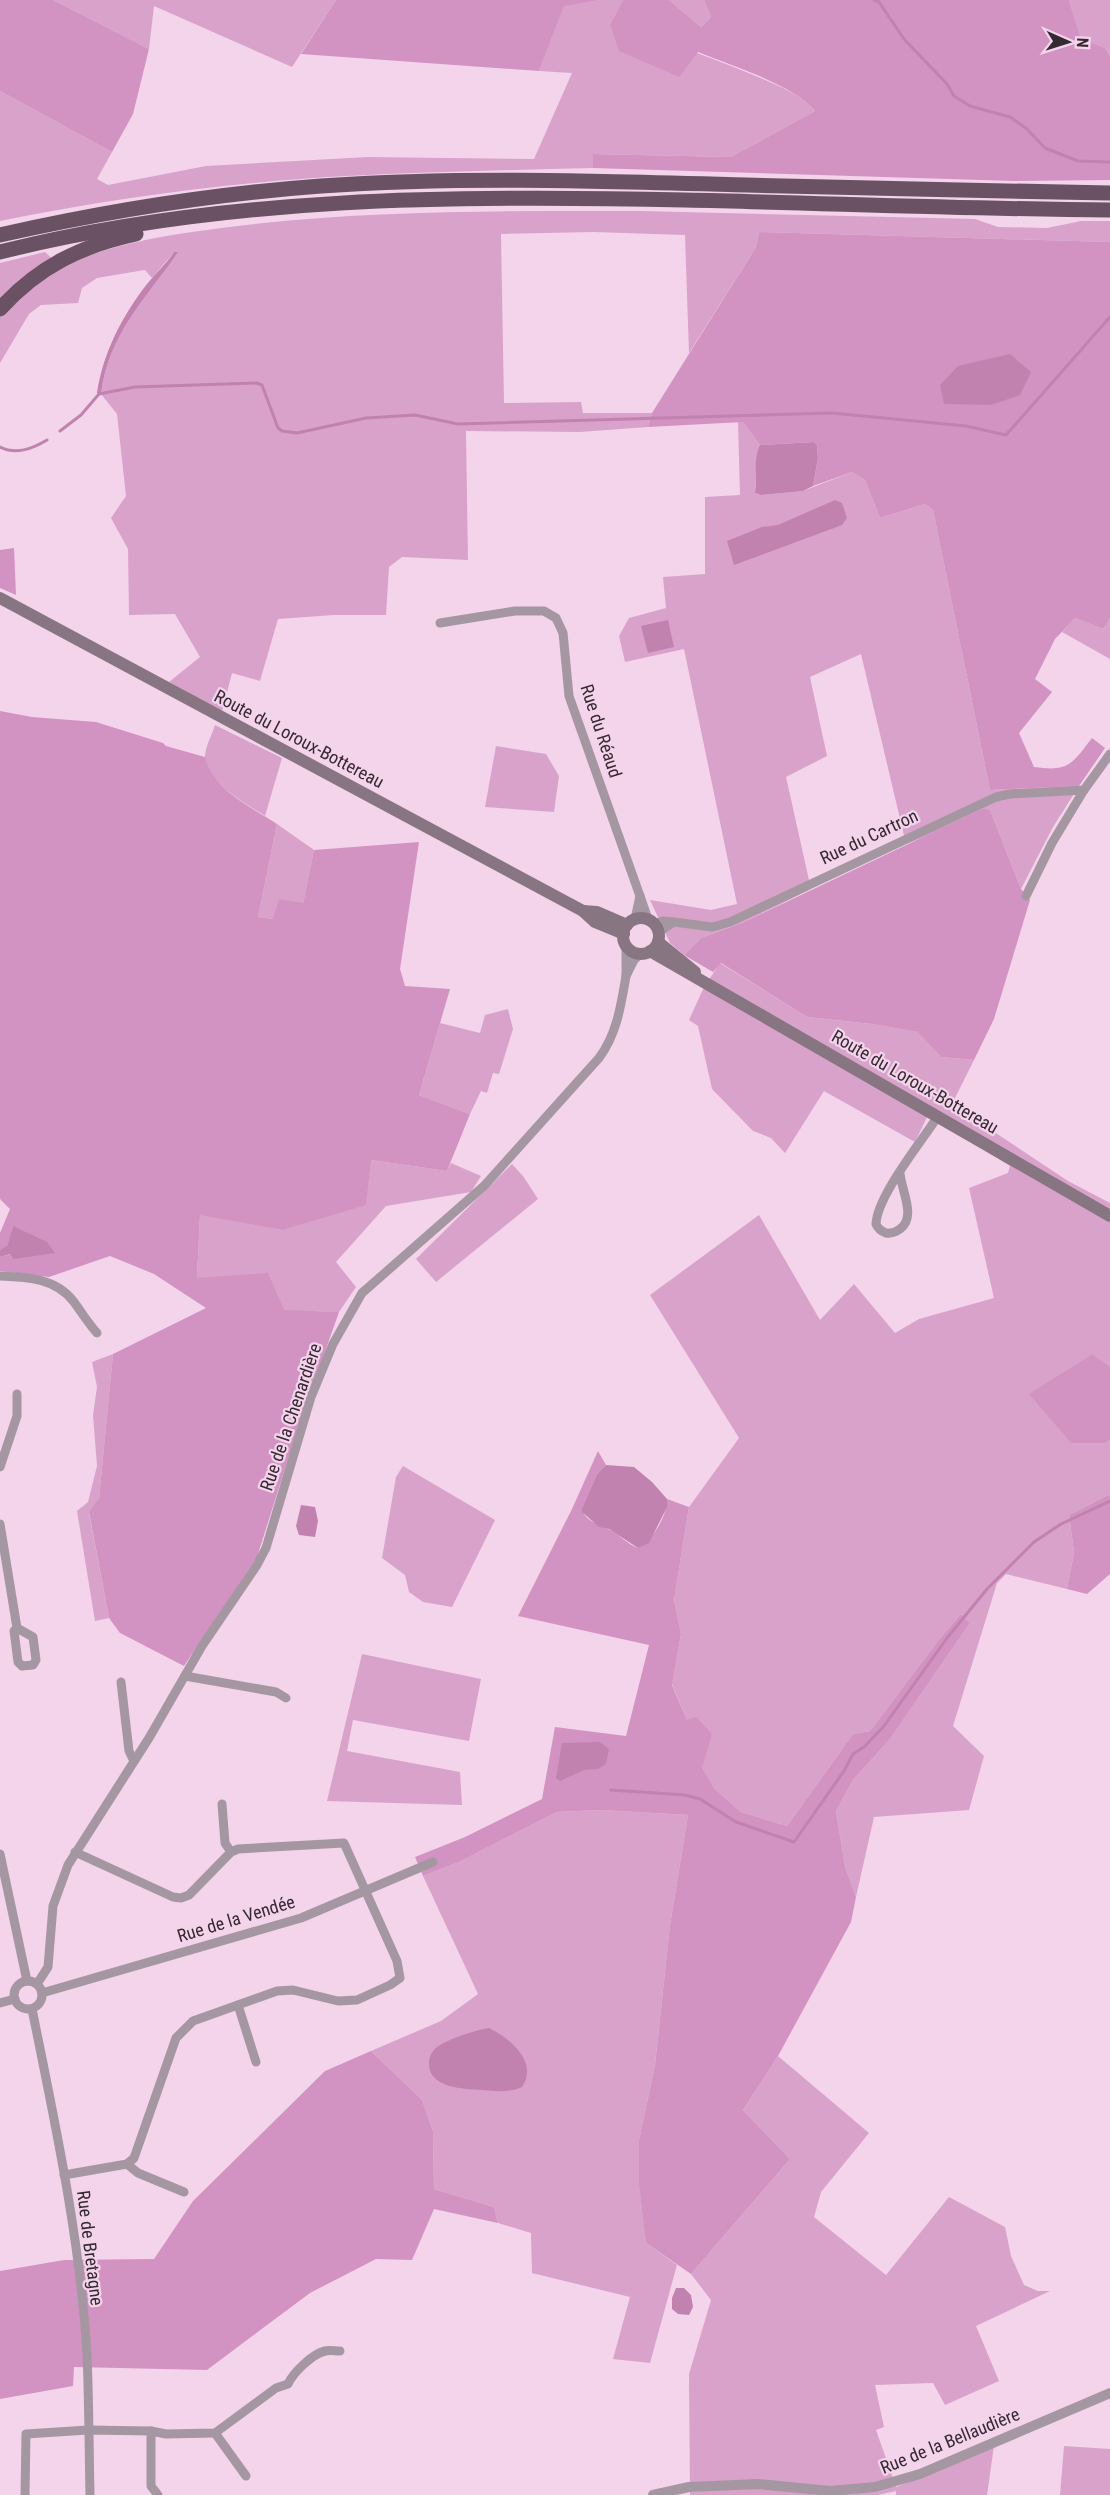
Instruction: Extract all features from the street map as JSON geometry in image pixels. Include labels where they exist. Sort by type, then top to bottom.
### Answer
[{"type":"highway","points":[[0,235],[121,210],[196,199],[324,186],[442,180],[567,180],[1110,193]]},
{"type":"highway","points":[[0,252],[139,224],[229,212],[376,200],[490,197],[1110,210]]},
{"type":"highway","points":[[0,309],[34,276],[73,254],[130,236],[214,221],[229,212]]},
{"type":"main road","name":"Route du Loroux-Bottereau","points":[[0,598],[583,910],[595,922],[628,931],[635,952],[652,937],[702,980],[1110,1216]]},
{"type":"main road","points":[[628,931],[652,937]]},
{"type":"street","name":"Rue du Réaud","points":[[440,623],[515,611],[544,611],[556,618],[563,633],[569,696],[640,896],[652,937]]},
{"type":"street","points":[[1026,896],[1052,843],[1084,790],[1110,754]]},
{"type":"street","name":"Rue du Cartron","points":[[652,937],[674,922],[712,927],[730,921],[996,797],[1010,794],[1084,790]]},
{"type":"street","points":[[628,931],[640,896]]},
{"type":"street","name":"Rue de la Chenardière","points":[[37,1984],[49,1963],[50,1918],[55,1895],[75,1852],[266,1548],[311,1397],[333,1344],[362,1293],[376,1278],[444,1224],[484,1186],[608,1047],[617,1022],[626,976],[628,931]]},
{"type":"street","name":"Rue de la Chenardière","points":[[626,976],[634,960],[652,937]]},
{"type":"street","points":[[900,1173],[908,1217],[904,1226],[895,1233],[885,1233],[878,1229],[876,1216],[900,1173],[938,1116]]},
{"type":"street","points":[[0,1276],[39,1279],[54,1286],[67,1294],[97,1333]]},
{"type":"street","points":[[0,1467],[17,1416],[16,1394]]},
{"type":"street","points":[[0,1524],[17,1628]]},
{"type":"street","points":[[185,1676],[276,1692],[286,1698]]},
{"type":"street","points":[[121,1682],[129,1751],[134,1761]]},
{"type":"street","points":[[222,1804],[225,1843],[231,1852]]},
{"type":"street","points":[[64,2175],[127,2164],[134,2158],[176,2038],[193,2021],[277,1991],[293,1990],[338,2001],[357,2000],[400,1978],[397,1961],[344,1843],[238,1849],[231,1852],[189,1895],[181,1898],[174,1897],[75,1852]]},
{"type":"street","points":[[0,1854],[27,1981]]},
{"type":"street","name":"Rue de la Vendée","points":[[42,1993],[276,1926],[433,1862]]},
{"type":"street","points":[[27,1981],[37,1984],[42,1993],[41,2002],[32,2009],[22,2008],[15,1999],[16,1987],[27,1981]]},
{"type":"street","points":[[0,2003],[15,1999]]},
{"type":"street","points":[[238,2005],[256,2062]]},
{"type":"street","name":"Rue de Bretagne","points":[[32,2009],[64,2175],[87,2353],[90,2495]]},
{"type":"street","points":[[127,2164],[138,2173],[184,2192]]},
{"type":"street","points":[[25,2495],[26,2434],[88,2430],[151,2431],[166,2434],[215,2433],[276,2388],[288,2384],[294,2373],[320,2353],[326,2350],[340,2351]]},
{"type":"street","name":"Rue de la Bellaudière","points":[[653,2495],[698,2487],[758,2484],[785,2491],[854,2490],[898,2482],[1110,2393]]},
{"type":"street","points":[[151,2431],[151,2486],[158,2495]]},
{"type":"street","points":[[215,2433],[246,2476]]},
{"type":"shaded area","points":[[0,0],[53,0],[149,49],[133,114],[112,152],[0,91]]},
{"type":"shaded area","points":[[53,0],[336,0],[292,67],[154,6],[149,49]]},
{"type":"shaded area","points":[[336,0],[600,0],[564,6],[539,71],[301,54]]},
{"type":"shaded area","points":[[600,0],[623,0],[610,24],[664,41],[768,81],[793,94],[815,111],[731,157],[594,154],[593,168],[470,171],[260,182],[129,198],[0,221],[0,91],[112,152],[97,179],[108,185],[206,166],[368,157],[534,159],[572,73],[539,71],[564,5]]},
{"type":"shaded area","points":[[623,0],[669,0],[701,27],[711,17],[704,0],[1069,0],[1081,39],[1105,48],[1110,56],[1110,180],[1014,181],[593,168],[593,154],[731,157],[815,111],[805,101],[777,84],[698,52],[679,77],[619,51],[610,24]]},
{"type":"shaded area","points":[[669,0],[704,0],[711,17],[701,27]]},
{"type":"shaded area","points":[[1069,0],[1110,0],[1110,56],[1105,48],[1081,40]]},
{"type":"shaded area","points":[[641,211],[975,219],[998,227],[1047,228],[1081,221],[1110,221],[1110,242],[759,232],[756,247],[689,353],[685,235],[594,232],[501,234],[504,403],[581,402],[583,413],[652,413],[648,427],[580,432],[466,431],[468,560],[402,557],[389,567],[386,615],[334,615],[278,619],[260,681],[232,673],[222,712],[169,682],[200,657],[175,614],[129,615],[128,549],[111,518],[126,496],[117,414],[101,394],[107,365],[125,324],[166,267],[174,252],[152,278],[145,270],[97,278],[82,288],[78,303],[41,305],[29,314],[0,363],[0,263],[45,252],[61,267],[105,250],[151,239],[222,228],[344,216],[443,212]]},
{"type":"shaded area","points":[[759,232],[1110,242],[1110,618],[1103,629],[1075,618],[1055,639],[1035,679],[1052,692],[1019,733],[1034,767],[1055,768],[1069,764],[1092,738],[1105,748],[1079,786],[990,790],[933,510],[925,504],[880,518],[865,480],[852,472],[813,486],[818,458],[817,445],[814,442],[760,445],[743,422],[648,427],[652,413],[756,247]]},
{"type":"shaded area","points":[[174,252],[178,252],[120,334],[105,372],[101,394],[97,393],[109,349],[129,309]]},
{"type":"shaded area","points":[[1010,354],[1031,372],[1020,395],[991,405],[944,404],[940,385],[958,366]]},
{"type":"shaded area","points":[[738,422],[743,422],[760,445],[756,461],[755,493],[761,495],[803,491],[852,472],[865,480],[880,518],[925,504],[933,510],[990,790],[1079,786],[1053,827],[1021,889],[990,810],[906,844],[861,654],[810,677],[827,756],[786,777],[811,889],[744,922],[701,938],[684,955],[670,943],[650,900],[711,910],[737,904],[684,649],[625,662],[619,636],[629,618],[666,608],[663,577],[705,574],[705,497],[740,495]]},
{"type":"shaded area","points":[[814,442],[817,445],[818,458],[813,486],[803,491],[761,495],[755,493],[756,462],[760,445]]},
{"type":"shaded area","points":[[835,500],[842,503],[847,518],[842,525],[734,565],[727,541],[762,527],[778,525]]},
{"type":"shaded area","points":[[14,548],[16,595],[0,588],[0,550]]},
{"type":"shaded area","points":[[1075,618],[1103,629],[1110,618],[1110,659],[1062,632]]},
{"type":"shaded area","points":[[668,620],[674,647],[648,653],[641,626]]},
{"type":"shaded area","points":[[0,711],[32,717],[96,722],[205,757],[209,768],[224,788],[277,824],[258,917],[273,919],[279,899],[303,903],[314,850],[419,842],[400,969],[405,986],[450,989],[419,1095],[470,1114],[447,1171],[371,1160],[366,1205],[282,1230],[200,1215],[197,1278],[268,1273],[284,1310],[339,1312],[295,1437],[257,1557],[184,1666],[120,1633],[109,1618],[89,1512],[99,1498],[113,1354],[206,1308],[154,1274],[110,1256],[49,1277],[0,1271],[0,1257],[11,1254],[13,1226],[7,1247],[0,1250],[0,1233],[10,1209],[0,1199]]},
{"type":"shaded area","points":[[215,725],[282,758],[265,816],[228,791],[212,775],[207,766],[205,753]]},
{"type":"shaded area","points":[[496,746],[546,754],[559,776],[554,812],[485,807]]},
{"type":"shaded area","points":[[982,809],[990,810],[1021,889],[1030,900],[994,1019],[974,1060],[941,1057],[918,1032],[807,1017],[721,963],[713,972],[684,955],[701,938],[744,922]]},
{"type":"shaded area","points":[[277,824],[314,850],[303,903],[273,919],[258,917]]},
{"type":"shaded area","points":[[720,963],[807,1017],[919,1032],[941,1057],[974,1060],[952,1104],[1068,1181],[1110,1203],[1110,1367],[1093,1354],[1105,1443],[1110,1440],[1110,1494],[1069,1515],[1074,1552],[1067,1589],[1006,1574],[997,1583],[953,1726],[984,1756],[969,1810],[874,1817],[856,1897],[845,1867],[836,1811],[853,1780],[890,1739],[970,1623],[961,1614],[870,1731],[853,1734],[787,1826],[741,1812],[714,1788],[701,1768],[687,1720],[672,1684],[681,1634],[674,1600],[689,1507],[739,1438],[650,1295],[759,1215],[820,1320],[854,1284],[895,1333],[919,1319],[994,1298],[969,1188],[1008,1173],[1010,1166],[928,1115],[915,1142],[824,1091],[785,1153],[771,1138],[753,1131],[712,1089],[698,1026],[689,1020],[704,987]]},
{"type":"shaded area","points":[[508,1009],[513,1029],[499,1074],[493,1073],[487,1093],[481,1091],[470,1114],[419,1095],[440,1023],[480,1033],[485,1015]]},
{"type":"shaded area","points":[[371,1160],[447,1171],[451,1163],[481,1176],[471,1192],[386,1206],[336,1262],[356,1287],[339,1312],[284,1311],[197,1278],[200,1214],[282,1230]]},
{"type":"shaded area","points":[[512,1164],[538,1199],[436,1282],[416,1259]]},
{"type":"shaded area","points":[[13,1226],[47,1242],[55,1253],[14,1259],[10,1254],[0,1257],[0,1250],[7,1246]]},
{"type":"shaded area","points":[[113,1354],[99,1498],[89,1513],[109,1618],[95,1621],[77,1511],[88,1502],[97,1466],[93,1415],[97,1387],[92,1362]]},
{"type":"shaded area","points":[[1093,1354],[1110,1367],[1110,1440],[1105,1443],[1071,1443],[1029,1394]]},
{"type":"shaded area","points":[[598,1451],[606,1465],[597,1474],[582,1508],[583,1513],[593,1522],[614,1532],[638,1548],[658,1527],[665,1513],[667,1499],[689,1507],[674,1600],[681,1634],[672,1685],[687,1720],[696,1717],[712,1734],[702,1768],[714,1788],[741,1812],[787,1826],[853,1734],[870,1731],[961,1614],[970,1623],[890,1739],[853,1780],[836,1811],[845,1867],[856,1897],[851,1922],[778,2056],[743,2110],[790,2159],[691,2274],[646,2243],[639,2183],[639,2140],[655,2065],[670,1925],[688,1815],[601,1810],[557,1812],[459,1862],[423,1876],[415,1857],[465,1837],[542,1799],[555,1727],[626,1736],[649,1645],[518,1616],[572,1509]]},
{"type":"shaded area","points":[[606,1465],[634,1467],[667,1499],[667,1507],[649,1543],[638,1548],[609,1529],[599,1527],[582,1512],[597,1474]]},
{"type":"shaded area","points":[[403,1466],[495,1520],[452,1607],[423,1602],[409,1592],[405,1575],[382,1558],[396,1477]]},
{"type":"shaded area","points":[[1110,1494],[1110,1574],[1087,1594],[1067,1589],[1074,1552],[1069,1515]]},
{"type":"shaded area","points":[[301,1505],[315,1507],[318,1521],[315,1537],[299,1535],[296,1526]]},
{"type":"shaded area","points":[[362,1654],[481,1679],[469,1741],[353,1720],[347,1751],[460,1772],[462,1805],[327,1801]]},
{"type":"shaded area","points":[[600,1742],[609,1749],[606,1764],[598,1769],[584,1770],[560,1781],[556,1778],[562,1743]]},
{"type":"shaded area","points":[[601,1810],[688,1815],[670,1925],[655,2065],[639,2140],[646,2243],[677,2265],[650,2363],[613,2359],[630,2297],[532,2273],[531,2233],[498,2223],[494,2207],[434,2189],[433,2131],[422,2100],[371,2051],[441,2021],[478,1994],[423,1876],[459,1862],[557,1812]]},
{"type":"shaded area","points":[[489,2028],[513,2045],[525,2060],[526,2078],[522,2087],[502,2091],[466,2089],[448,2086],[434,2078],[429,2063],[430,2056],[435,2049],[454,2038]]},
{"type":"shaded area","points":[[371,2051],[422,2100],[433,2131],[434,2189],[494,2207],[498,2223],[434,2209],[412,2260],[376,2259],[310,2293],[207,2370],[74,2367],[73,2386],[0,2399],[0,2271],[64,2260],[154,2259],[193,2201],[325,2071]]},
{"type":"shaded area","points":[[778,2056],[869,2133],[821,2192],[814,2217],[886,2275],[949,2197],[1005,2227],[1011,2256],[1024,2285],[1038,2291],[1050,2291],[976,2326],[999,2381],[945,2405],[933,2383],[875,2385],[884,2427],[876,2430],[896,2487],[994,2446],[987,2495],[896,2495],[896,2491],[878,2495],[690,2495],[689,2374],[711,2300],[691,2274],[790,2159],[743,2110]]},
{"type":"shaded area","points":[[676,2288],[684,2288],[691,2295],[693,2307],[689,2315],[678,2314],[672,2309],[672,2298]]},
{"type":"shaded area","points":[[1064,2446],[1110,2449],[1110,2495],[1060,2495]]},
{"type":"waterway","points":[[874,0],[879,2],[904,39],[947,84],[954,96],[970,106],[1010,117],[1027,129],[1045,148],[1078,161],[1110,162]]},
{"type":"waterway","points":[[60,431],[81,415],[99,394],[135,387],[256,383],[262,385],[278,428],[282,431],[297,433],[366,418],[415,415],[458,424],[832,413],[966,426],[1006,435],[1110,317]]},
{"type":"waterway","points":[[0,447],[18,451],[47,440]]},
{"type":"waterway","points":[[611,1790],[685,1795],[700,1799],[736,1822],[794,1842],[844,1771],[853,1754],[864,1747],[884,1726],[947,1638],[987,1589],[1034,1542],[1061,1524],[1110,1501]]}]
